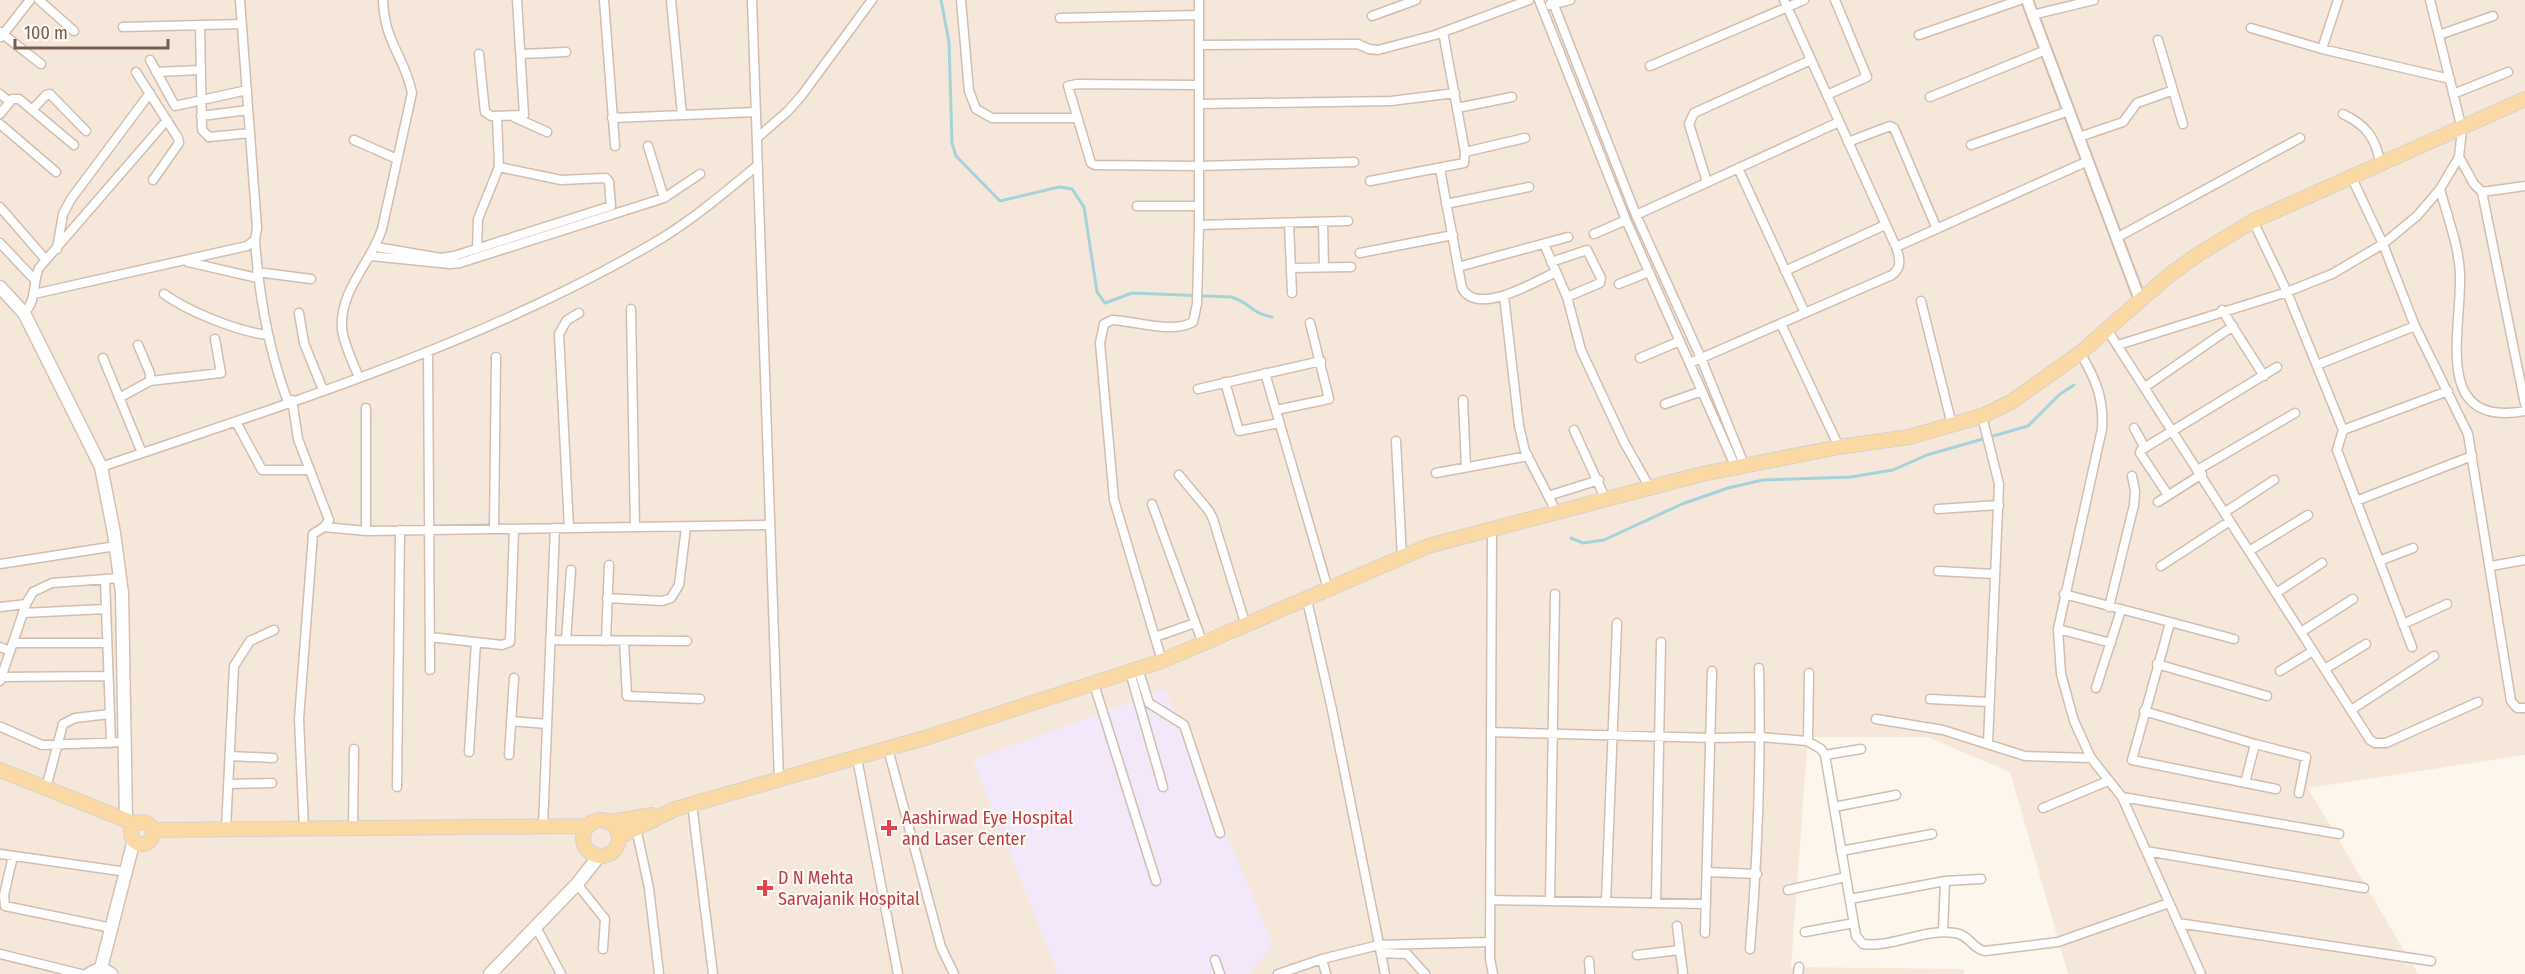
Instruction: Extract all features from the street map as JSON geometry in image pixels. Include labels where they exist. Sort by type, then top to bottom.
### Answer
[{"type":"main road","points":[[619,837],[663,814],[692,804],[888,749],[1162,661],[1428,546],[1650,488],[1839,447],[1909,437],[1982,416],[2011,402],[2080,353],[2108,331],[2140,300],[2197,255],[2253,221],[2525,99]]},
{"type":"main road","points":[[2,293],[24,314],[100,467],[116,546],[120,578],[126,742],[134,840],[112,928],[106,971],[89,974]]},
{"type":"main road","points":[[0,770],[131,821],[147,822],[153,830],[152,838],[147,843],[140,844],[134,840]]},
{"type":"main road","points":[[153,830],[588,826],[599,820],[610,822],[663,814]]},
{"type":"main road","points":[[490,974],[577,884],[599,856],[615,849],[619,837],[617,829],[610,822]]},
{"type":"main road","points":[[588,826],[584,841],[589,851],[599,856]]},
{"type":"street","points":[[30,0],[1,35],[41,64]]},
{"type":"street","points":[[39,0],[74,31]]},
{"type":"street","points":[[240,0],[257,228],[255,240],[257,275],[267,335],[290,401],[298,440],[328,520],[324,527],[313,534],[299,719],[304,829]]},
{"type":"street","points":[[359,378],[342,329],[344,306],[354,282],[376,247],[412,93],[409,77],[385,28],[383,0]]},
{"type":"street","points":[[479,54],[485,112],[491,116],[524,115],[526,112],[518,0]]},
{"type":"street","points":[[604,0],[615,146]]},
{"type":"street","points":[[671,0],[682,115]]},
{"type":"street","points":[[752,0],[779,780]]},
{"type":"street","points":[[757,138],[788,111],[802,95],[872,0]]},
{"type":"street","points":[[960,0],[970,100],[976,110],[992,118],[1076,118]]},
{"type":"street","points":[[1162,661],[1114,500],[1100,343],[1104,324],[1112,320],[1186,326],[1193,322],[1197,304],[1199,0]]},
{"type":"street","points":[[1372,16],[1416,0]]},
{"type":"street","points":[[1199,45],[1358,44],[1378,50],[1443,32],[1529,0]]},
{"type":"street","points":[[1570,0],[1541,3],[1626,220],[1702,392],[1741,467]]},
{"type":"street","points":[[1650,66],[1785,3],[1804,0]]},
{"type":"street","points":[[1827,95],[1867,77],[1835,0]]},
{"type":"street","points":[[1919,35],[2020,0]]},
{"type":"street","points":[[2027,0],[2140,300]]},
{"type":"street","points":[[2032,15],[2094,0]]},
{"type":"street","points":[[2322,49],[2338,0]]},
{"type":"street","points":[[2118,345],[2222,310],[2287,292],[2331,273],[2383,244],[2417,216],[2440,189],[2459,157],[2462,129],[2430,0]]},
{"type":"street","points":[[1553,2],[1636,215],[1701,358],[1741,467]]},
{"type":"street","points":[[1690,363],[1898,271],[1900,263],[1896,248],[1785,3]]},
{"type":"street","points":[[1060,18],[1199,15]]},
{"type":"street","points":[[2439,35],[2493,16]]},
{"type":"street","points":[[123,27],[242,24]]},
{"type":"street","points":[[200,25],[202,130],[209,137],[250,133]]},
{"type":"street","points":[[2251,28],[2322,49],[2450,79]]},
{"type":"street","points":[[1370,181],[1464,163],[1466,152],[1443,32]]},
{"type":"street","points":[[2158,40],[2171,91],[2183,124]]},
{"type":"street","points":[[1930,97],[2046,50]]},
{"type":"street","points":[[521,54],[566,52]]},
{"type":"street","points":[[150,60],[175,106],[247,90]]},
{"type":"street","points":[[1707,182],[1689,124],[1694,113],[1811,60]]},
{"type":"street","points":[[156,72],[200,70]]},
{"type":"street","points":[[136,72],[179,143],[153,180]]},
{"type":"street","points":[[2454,94],[2508,72]]},
{"type":"street","points":[[1199,85],[1071,84],[1067,91],[1089,157],[1095,165],[1199,166],[1354,162]]},
{"type":"street","points":[[2079,137],[2122,122],[2137,103],[2171,91]]},
{"type":"street","points":[[57,249],[63,214],[71,199],[150,93]]},
{"type":"street","points":[[1199,104],[1391,101],[1455,93]]},
{"type":"street","points":[[0,94],[10,102]]},
{"type":"street","points":[[32,110],[46,95],[50,94],[86,131]]},
{"type":"street","points":[[1457,108],[1512,97]]},
{"type":"street","points":[[0,114],[10,102],[19,99],[74,145]]},
{"type":"street","points":[[201,116],[249,110]]},
{"type":"street","points":[[1971,145],[2069,111]]},
{"type":"street","points":[[612,118],[756,112]]},
{"type":"street","points":[[2343,114],[2358,121],[2370,132],[2378,147],[2380,163]]},
{"type":"street","points":[[477,248],[478,219],[499,167],[497,116]]},
{"type":"street","points":[[511,116],[547,132]]},
{"type":"street","points":[[24,314],[31,306],[34,279],[46,260],[166,120]]},
{"type":"street","points":[[1636,215],[1839,122]]},
{"type":"street","points":[[0,124],[56,172]]},
{"type":"street","points":[[1848,142],[1890,126],[1894,128],[1937,229]]},
{"type":"street","points":[[1466,152],[1525,138]]},
{"type":"street","points":[[2118,237],[2300,138]]},
{"type":"street","points":[[354,140],[398,159]]},
{"type":"street","points":[[648,146],[664,198]]},
{"type":"street","points":[[2459,157],[2474,184],[2482,192],[2525,405]]},
{"type":"street","points":[[1896,248],[2088,161]]},
{"type":"street","points":[[100,467],[236,422],[486,329],[652,244],[708,207],[758,165]]},
{"type":"street","points":[[376,247],[441,258],[611,206],[609,182],[606,178],[561,180],[499,167]]},
{"type":"street","points":[[1738,168],[1805,313]]},
{"type":"street","points":[[1440,169],[1462,288],[1473,300],[1504,296],[1556,272]]},
{"type":"street","points":[[370,256],[460,263],[664,198],[700,174]]},
{"type":"street","points":[[2351,176],[2383,244],[2415,326],[2468,434],[2511,701],[2517,708],[2525,708]]},
{"type":"street","points":[[2482,192],[2525,186]]},
{"type":"street","points":[[1446,204],[1529,187]]},
{"type":"street","points":[[2440,189],[2460,273],[2457,356],[2462,389],[2475,405],[2490,413],[2504,415],[2525,411]]},
{"type":"street","points":[[1137,206],[1198,206]]},
{"type":"street","points":[[0,207],[46,260]]},
{"type":"street","points":[[1594,234],[1626,220]]},
{"type":"street","points":[[1198,225],[1348,221]]},
{"type":"street","points":[[2253,221],[2287,292],[2343,430],[2337,450],[2412,648]]},
{"type":"street","points":[[1323,222],[1324,267]]},
{"type":"street","points":[[1289,223],[1292,293]]},
{"type":"street","points":[[1785,271],[1885,225]]},
{"type":"street","points":[[1360,253],[1453,236]]},
{"type":"street","points":[[1458,267],[1568,237]]},
{"type":"street","points":[[34,294],[247,246],[255,240]]},
{"type":"street","points":[[0,243],[34,279]]},
{"type":"street","points":[[1544,244],[1567,297],[1581,350],[1624,441],[1650,488]]},
{"type":"street","points":[[1551,262],[1587,250],[1601,278],[1600,283],[1567,297]]},
{"type":"street","points":[[183,260],[257,275],[310,279]]},
{"type":"street","points":[[1291,268],[1351,267]]},
{"type":"street","points":[[1619,284],[1649,272]]},
{"type":"street","points":[[164,294],[182,305],[244,330],[267,335]]},
{"type":"street","points":[[1504,296],[1519,426],[1528,456],[1557,513]]},
{"type":"street","points":[[1921,301],[1952,425]]},
{"type":"street","points":[[630,309],[635,527]]},
{"type":"street","points":[[2222,310],[2264,376]]},
{"type":"street","points":[[299,313],[304,343],[323,390]]},
{"type":"street","points":[[569,528],[560,334],[567,320],[579,313]]},
{"type":"street","points":[[1276,410],[1329,399],[1310,323]]},
{"type":"street","points":[[1780,324],[1839,447]]},
{"type":"street","points":[[2145,387],[2233,326]]},
{"type":"street","points":[[2317,365],[2415,326]]},
{"type":"street","points":[[2108,331],[2370,740],[2379,744],[2478,702]]},
{"type":"street","points":[[119,398],[150,381],[221,373],[215,339]]},
{"type":"street","points":[[1640,358],[1680,341]]},
{"type":"street","points":[[138,345],[150,373],[150,381]]},
{"type":"street","points":[[429,352],[430,670]]},
{"type":"street","points":[[2080,353],[2100,390],[2103,410],[2102,429],[2058,629],[2061,674],[2074,721],[2091,758],[2122,797],[2201,974]]},
{"type":"street","points":[[494,529],[496,357]]},
{"type":"street","points":[[103,358],[142,453]]},
{"type":"street","points":[[1198,389],[1321,361]]},
{"type":"street","points":[[2168,495],[2140,453],[2277,367]]},
{"type":"street","points":[[1265,373],[1328,589]]},
{"type":"street","points":[[1225,382],[1239,431],[1279,423]]},
{"type":"street","points":[[1665,404],[1702,392]]},
{"type":"street","points":[[2343,430],[2448,392]]},
{"type":"street","points":[[1463,400],[1466,467]]},
{"type":"street","points":[[366,408],[366,531]]},
{"type":"street","points":[[2158,502],[2200,472],[2295,413]]},
{"type":"street","points":[[1982,416],[2000,484],[1988,743]]},
{"type":"street","points":[[236,422],[262,470],[309,470]]},
{"type":"street","points":[[2134,428],[2145,448]]},
{"type":"street","points":[[1574,430],[1599,480],[1606,500]]},
{"type":"street","points":[[1396,441],[1401,558]]},
{"type":"street","points":[[1436,473],[1528,456]]},
{"type":"street","points":[[2356,501],[2472,456]]},
{"type":"street","points":[[1179,475],[1209,510],[1213,519],[1246,626]]},
{"type":"street","points":[[2109,607],[2136,497],[2132,476]]},
{"type":"street","points":[[1548,496],[1599,480]]},
{"type":"street","points":[[2224,512],[2274,480]]},
{"type":"street","points":[[1152,504],[1203,644]]},
{"type":"street","points":[[1938,509],[1999,505]]},
{"type":"street","points":[[2249,551],[2308,515]]},
{"type":"street","points":[[2161,566],[2230,521]]},
{"type":"street","points":[[324,527],[366,531],[770,525]]},
{"type":"street","points":[[607,598],[662,601],[671,598],[679,585],[686,526]]},
{"type":"street","points":[[543,826],[555,528]]},
{"type":"street","points":[[430,637],[507,645],[510,642],[514,529]]},
{"type":"street","points":[[1492,529],[1490,942],[1493,974]]},
{"type":"street","points":[[397,787],[400,530]]},
{"type":"street","points":[[0,564],[116,546]]},
{"type":"street","points":[[2379,561],[2413,548]]},
{"type":"street","points":[[2491,566],[2525,560]]},
{"type":"street","points":[[2276,593],[2322,563]]},
{"type":"street","points":[[606,641],[609,564]]},
{"type":"street","points":[[566,640],[572,570]]},
{"type":"street","points":[[1938,571],[1995,574]]},
{"type":"street","points":[[108,676],[1,679],[24,609],[33,592],[52,583],[120,578]]},
{"type":"street","points":[[105,579],[111,743]]},
{"type":"street","points":[[1550,901],[1555,594]]},
{"type":"street","points":[[2064,594],[2235,639]]},
{"type":"street","points":[[2301,632],[2353,599]]},
{"type":"street","points":[[1307,600],[1331,705],[1384,974]]},
{"type":"street","points":[[2403,624],[2447,604]]},
{"type":"street","points":[[0,607],[106,609]]},
{"type":"street","points":[[2096,688],[2121,610]]},
{"type":"street","points":[[1155,637],[1195,623]]},
{"type":"street","points":[[1606,902],[1617,623]]},
{"type":"street","points":[[2170,623],[2132,760],[2276,789]]},
{"type":"street","points":[[2058,629],[2111,643]]},
{"type":"street","points":[[226,830],[234,666],[250,641],[274,630]]},
{"type":"street","points":[[550,640],[687,641]]},
{"type":"street","points":[[624,641],[627,696],[699,699]]},
{"type":"street","points":[[1656,903],[1661,737],[1661,642]]},
{"type":"street","points":[[0,647],[108,643]]},
{"type":"street","points":[[469,752],[476,643]]},
{"type":"street","points":[[2325,669],[2366,644]]},
{"type":"street","points":[[2280,671],[2313,651]]},
{"type":"street","points":[[2351,710],[2434,656]]},
{"type":"street","points":[[2157,664],[2267,696]]},
{"type":"street","points":[[1750,949],[1757,874],[1761,737],[1759,668]]},
{"type":"street","points":[[1134,670],[1163,787]]},
{"type":"street","points":[[1134,670],[1149,703],[1184,726],[1220,833]]},
{"type":"street","points":[[1705,933],[1712,671]]},
{"type":"street","points":[[1808,741],[1809,673]]},
{"type":"street","points":[[509,755],[514,678]]},
{"type":"street","points":[[1094,684],[1155,881]]},
{"type":"street","points":[[1930,699],[1989,702]]},
{"type":"street","points":[[2144,711],[2306,757],[2299,793]]},
{"type":"street","points":[[46,788],[63,724],[68,720],[110,714]]},
{"type":"street","points":[[1876,719],[1943,730],[2036,758],[2091,758]]},
{"type":"street","points":[[511,721],[547,724]]},
{"type":"street","points":[[1,727],[42,745],[126,742]]},
{"type":"street","points":[[1491,732],[1712,738],[1761,737],[1808,741],[1821,749],[1825,755],[1858,942],[1868,945],[1943,932],[1966,935],[1979,950],[1985,951],[2039,946],[2169,903]]},
{"type":"street","points":[[2245,783],[2255,744]]},
{"type":"street","points":[[353,828],[354,749]]},
{"type":"street","points":[[888,749],[941,947],[954,974]]},
{"type":"street","points":[[1825,755],[1862,749]]},
{"type":"street","points":[[230,756],[273,758]]},
{"type":"street","points":[[857,758],[898,974]]},
{"type":"street","points":[[2043,808],[2108,781]]},
{"type":"street","points":[[229,784],[272,783]]},
{"type":"street","points":[[1834,807],[1896,795]]},
{"type":"street","points":[[2122,797],[2339,834]]},
{"type":"street","points":[[692,804],[713,974]]},
{"type":"street","points":[[636,828],[649,888],[658,974]]},
{"type":"street","points":[[1842,851],[1932,834]]},
{"type":"street","points":[[2146,850],[2364,888]]},
{"type":"street","points":[[0,854],[127,872]]},
{"type":"street","points":[[13,856],[4,895],[5,906],[112,928]]},
{"type":"street","points":[[1707,872],[1757,874]]},
{"type":"street","points":[[1788,890],[1846,877]]},
{"type":"street","points":[[1850,899],[1945,881],[1981,879]]},
{"type":"street","points":[[1943,932],[1945,881]]},
{"type":"street","points":[[577,884],[605,919],[603,949]]},
{"type":"street","points":[[1491,900],[1706,904]]},
{"type":"street","points":[[1805,932],[1854,923]]},
{"type":"street","points":[[2178,923],[2431,961]]},
{"type":"street","points":[[1677,926],[1683,974]]},
{"type":"street","points":[[536,927],[561,974]]},
{"type":"street","points":[[1278,974],[1322,959],[1380,949],[1490,942]]},
{"type":"street","points":[[1380,949],[1407,954],[1425,974]]},
{"type":"street","points":[[1637,955],[1680,951]]},
{"type":"street","points":[[0,954],[81,974]]},
{"type":"street","points":[[1322,959],[1326,974]]},
{"type":"street","points":[[1215,960],[1220,974]]},
{"type":"street","points":[[1589,961],[1590,974]]},
{"type":"shaded area","points":[[0,0],[2525,0],[2525,755],[2308,788],[2418,974],[2068,974],[2010,772],[1928,737],[1808,737],[1791,967],[1964,969],[1964,974],[0,974]]},
{"type":"shaded area","points":[[1165,689],[1273,944],[1249,974],[1058,974],[973,760]]},
{"type":"waterway","points":[[941,0],[949,42],[952,143],[956,156],[1000,201],[1059,187],[1072,189],[1084,207],[1097,292],[1105,303],[1132,293],[1231,297],[1259,313],[1272,317]]},
{"type":"waterway","points":[[1571,538],[1583,543],[1604,540],[1682,504],[1728,488],[1763,480],[1851,477],[1893,470],[1927,455],[2028,426],[2060,394],[2074,385]]},
{"type":"place","name":"Aashirwad Eye Hospital and Laser Center","points":[[889,828]]},
{"type":"place","name":"D N Mehta Sarvajanik Hospital","points":[[765,888]]}]
